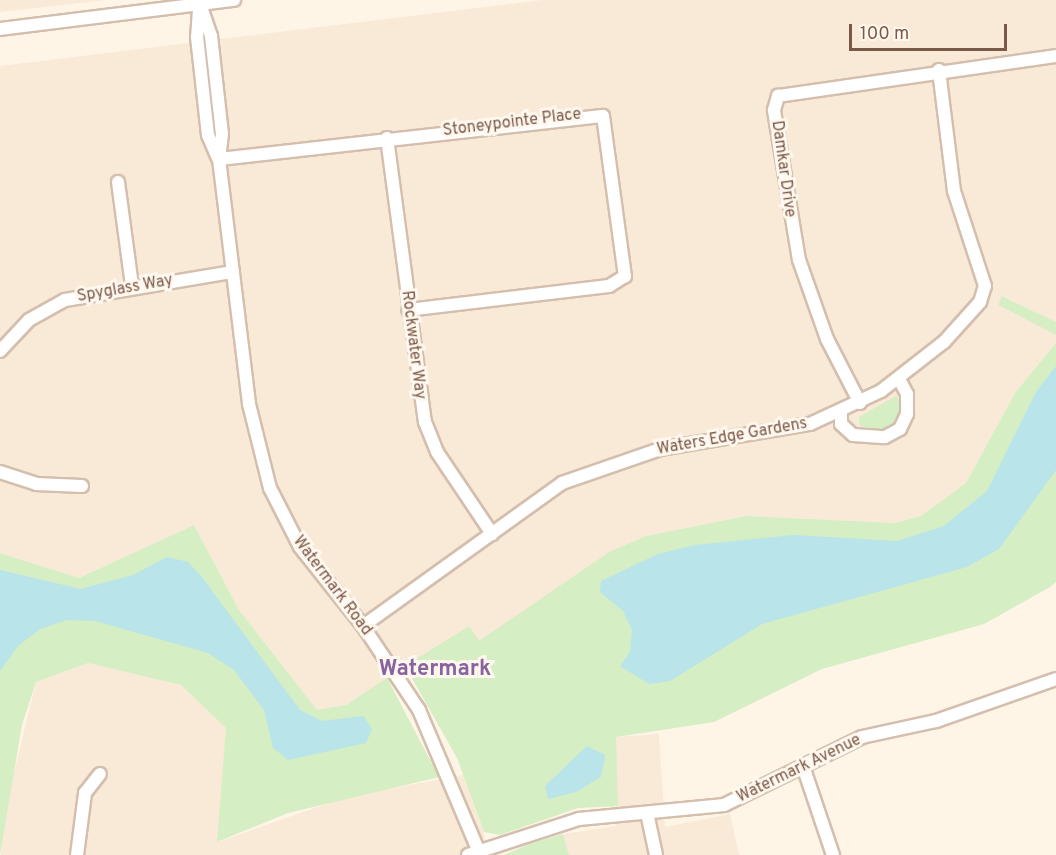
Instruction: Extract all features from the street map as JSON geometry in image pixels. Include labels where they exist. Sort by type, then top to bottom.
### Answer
[{"type":"street","points":[[0,29],[200,2],[234,0]]},
{"type":"street","name":"Watermark Road","points":[[200,2],[197,37],[208,135],[219,159],[249,404],[270,488],[300,547],[363,626],[440,750],[474,853]]},
{"type":"street","name":"Damkar Drive","points":[[860,403],[827,339],[799,260],[776,102],[791,90],[1056,56]]},
{"type":"street","name":"Waters Edge Gardens","points":[[363,626],[562,483],[606,465],[660,449],[766,434],[841,412],[899,379],[964,321],[985,286],[954,191],[939,70]]},
{"type":"street","name":"Stoneypointe Place","points":[[219,159],[387,138],[603,116],[627,269],[609,286],[408,310]]},
{"type":"street","name":"Rockwater Way","points":[[387,138],[408,310],[425,422],[437,452],[492,534]]},
{"type":"street","points":[[118,182],[132,285]]},
{"type":"street","name":"Spyglass Way","points":[[0,351],[49,307],[132,285],[233,272]]},
{"type":"street","points":[[841,412],[841,424],[853,435],[885,437],[900,429],[907,414],[907,394],[899,379]]},
{"type":"street","points":[[0,472],[36,484],[82,486]]},
{"type":"street","name":"Watermark Avenue","points":[[474,853],[573,821],[724,805],[862,737],[936,721],[1056,679]]},
{"type":"street","points":[[803,766],[833,855]]},
{"type":"street","points":[[77,855],[85,793],[100,774]]},
{"type":"street","points":[[647,813],[656,855]]},
{"type":"shaded area","points":[[0,0],[106,0],[0,12]]},
{"type":"shaded area","points":[[542,0],[1056,0],[1056,322],[1003,296],[998,305],[1056,335],[1056,343],[1015,393],[966,483],[921,516],[895,523],[746,516],[646,536],[609,552],[479,642],[469,626],[346,705],[317,710],[239,610],[194,525],[79,578],[0,553],[0,66]]},
{"type":"shaded area","points":[[88,663],[181,685],[226,728],[218,842],[349,796],[463,775],[484,832],[486,855],[1,855],[4,814],[36,682]]},
{"type":"shaded area","points":[[659,734],[665,827],[730,814],[739,855],[569,855],[563,834],[616,826],[616,737]]},
{"type":"green space","points":[[1002,296],[1056,322],[1056,335],[998,305]]},
{"type":"green space","points":[[1056,343],[1056,582],[984,624],[822,669],[714,722],[616,737],[618,806],[578,808],[500,835],[484,832],[457,758],[405,666],[469,626],[479,641],[609,552],[646,536],[746,516],[895,523],[921,516],[966,483],[1015,393]]},
{"type":"green space","points":[[896,396],[904,405],[898,424],[882,433],[859,425],[859,417]]},
{"type":"green space","points":[[194,525],[239,610],[317,710],[346,705],[387,678],[439,777],[288,813],[217,842],[226,728],[181,685],[88,663],[36,682],[22,725],[0,855],[0,553],[79,578]]},
{"type":"green space","points":[[563,834],[569,855],[504,855],[532,843]]},
{"type":"water","points":[[1056,366],[1056,470],[999,549],[967,567],[762,624],[670,681],[649,684],[620,666],[630,652],[632,630],[623,611],[600,592],[601,581],[658,554],[695,545],[793,535],[897,541],[944,526],[987,491],[1036,392]]},
{"type":"water","points":[[167,557],[188,562],[201,576],[300,710],[322,721],[363,716],[372,729],[366,743],[288,760],[273,748],[264,710],[234,670],[208,653],[95,621],[67,620],[40,629],[18,646],[0,671],[0,570],[81,589],[133,575]]},
{"type":"water","points":[[587,746],[605,755],[601,777],[576,792],[548,799],[545,786]]},
{"type":"district","name":"Watermark","points":[[435,670]]}]
